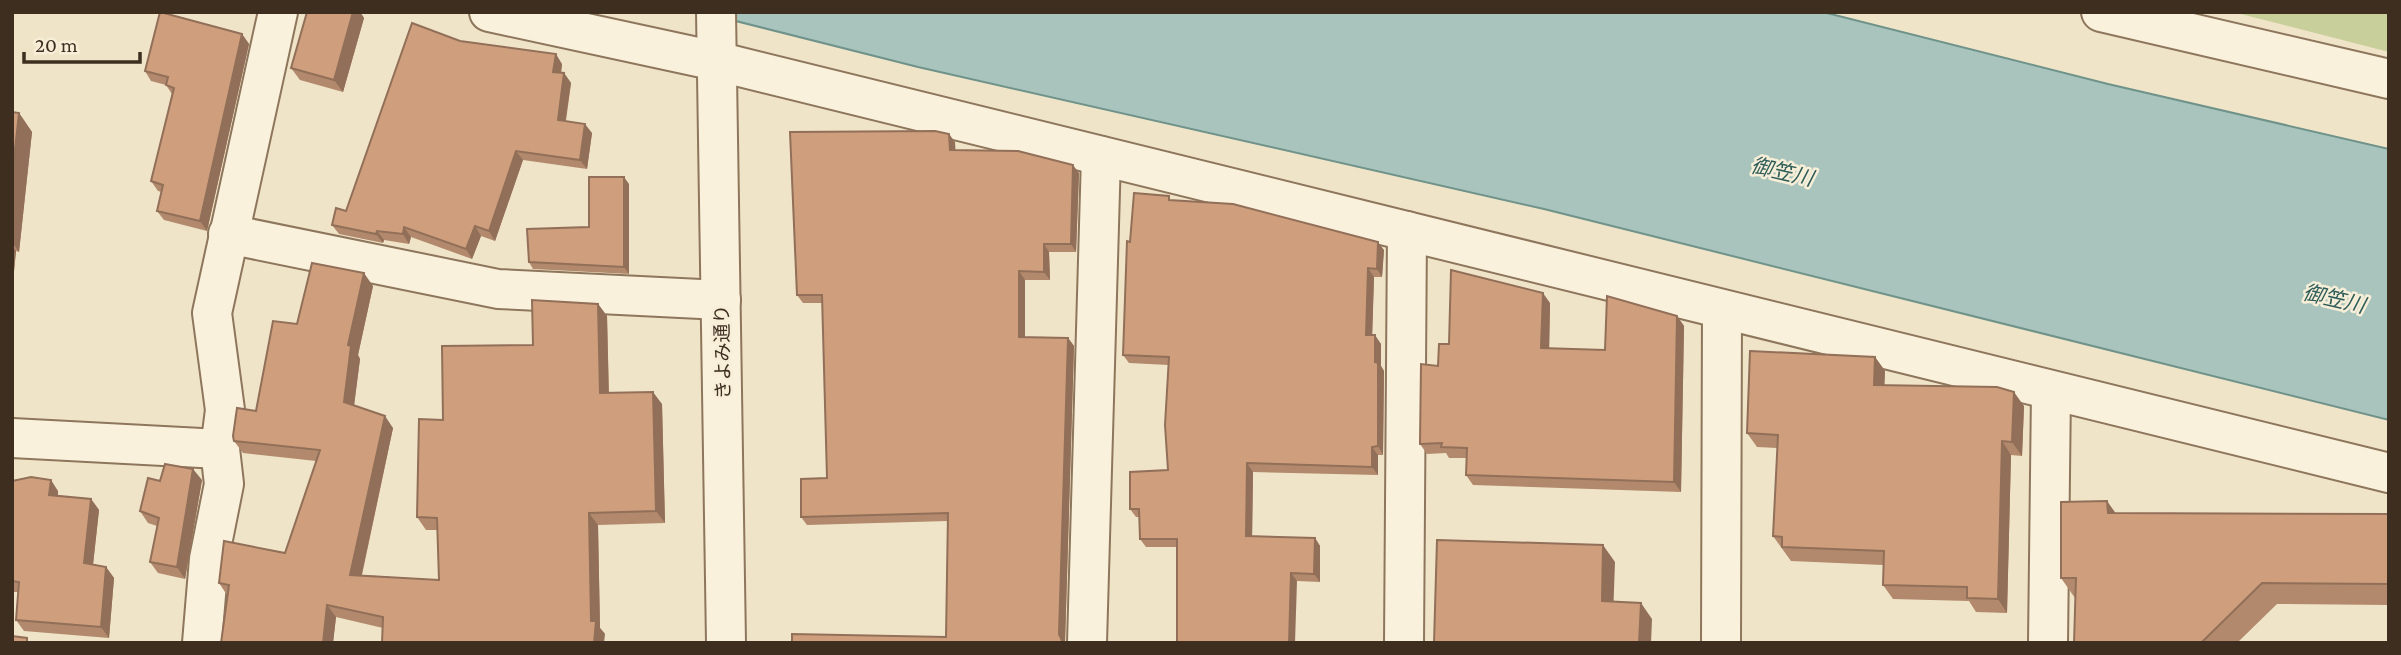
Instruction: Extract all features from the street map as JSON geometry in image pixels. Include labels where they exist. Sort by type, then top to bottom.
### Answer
[{"type":"street","points":[[202,643],[209,559],[224,484],[220,449],[225,411],[212,313],[278,12]]},
{"type":"street","points":[[489,12],[716,61],[2389,473]]},
{"type":"street","name":"きよみ通り","points":[[716,12],[726,643]]},
{"type":"street","points":[[2101,12],[2389,79]]},
{"type":"street","points":[[1087,643],[1101,156]]},
{"type":"street","points":[[1404,643],[1407,232]]},
{"type":"street","points":[[228,234],[498,289],[721,300]]},
{"type":"street","points":[[1721,643],[1722,310]]},
{"type":"street","points":[[2048,643],[2051,391]]},
{"type":"street","points":[[12,438],[220,449]]},
{"type":"green space","points":[[2233,12],[2389,12],[2389,52]]},
{"type":"water","name":"御笠川","points":[[700,12],[1823,12],[2108,84],[2389,149],[2389,420],[1544,209],[918,67]]},
{"type":"building","points":[[160,12],[242,34],[200,221],[157,211],[163,185],[151,181],[174,88],[166,85],[168,77],[145,71]]},
{"type":"building","points":[[307,12],[353,12],[334,80],[291,68]]},
{"type":"building","points":[[412,23],[460,41],[556,54],[553,72],[564,73],[558,120],[585,124],[580,160],[516,151],[489,231],[475,226],[466,249],[404,227],[403,234],[377,231],[376,234],[332,225],[336,208],[346,211]]},
{"type":"building","points":[[12,112],[19,113],[12,176]]},
{"type":"building","points":[[935,131],[949,134],[950,150],[1018,151],[1073,165],[1071,244],[1044,244],[1044,272],[1019,271],[1019,337],[1068,338],[1059,634],[1063,643],[792,643],[792,634],[946,637],[948,513],[801,517],[801,479],[827,478],[822,295],[797,295],[790,132]]},
{"type":"building","points":[[589,177],[624,177],[624,267],[529,262],[527,229],[589,227]]},
{"type":"building","points":[[1134,193],[1169,196],[1169,200],[1233,204],[1378,242],[1377,269],[1368,268],[1366,335],[1375,335],[1375,362],[1378,363],[1378,446],[1372,447],[1372,467],[1247,463],[1246,536],[1315,538],[1314,574],[1291,573],[1289,643],[1177,643],[1177,539],[1140,539],[1139,509],[1130,509],[1130,472],[1168,470],[1165,425],[1169,357],[1123,355],[1127,241],[1130,242]]},
{"type":"building","points":[[312,263],[364,273],[348,345],[351,346],[344,402],[385,416],[350,575],[439,580],[437,518],[417,517],[419,419],[443,420],[442,346],[533,345],[532,300],[598,304],[600,393],[653,392],[656,511],[589,513],[591,621],[596,621],[594,643],[382,643],[383,617],[327,605],[323,643],[221,643],[229,585],[219,583],[224,541],[285,553],[320,450],[234,441],[233,436],[237,408],[256,411],[273,321],[297,324]]},
{"type":"building","points":[[1451,270],[1543,293],[1541,348],[1605,350],[1607,296],[1677,316],[1674,482],[1466,475],[1467,448],[1441,447],[1442,443],[1420,444],[1421,364],[1438,366],[1439,344],[1449,344]]},
{"type":"building","points":[[1750,351],[1875,357],[1874,385],[1997,387],[2014,392],[2012,442],[2002,441],[1998,599],[1967,598],[1967,587],[1883,585],[1884,551],[1782,547],[1782,537],[1773,536],[1778,435],[1747,433]]},
{"type":"building","points":[[165,464],[193,469],[177,567],[150,562],[159,518],[140,511],[148,478],[160,481]]},
{"type":"building","points":[[31,477],[51,480],[49,495],[91,499],[84,563],[106,567],[101,627],[16,620],[19,582],[12,581],[12,481]]},
{"type":"building","points":[[2107,501],[2108,513],[2389,514],[2389,584],[2262,583],[2201,643],[2074,643],[2076,578],[2061,578],[2061,502]]},
{"type":"building","points":[[1437,540],[1603,545],[1602,601],[1641,603],[1639,643],[1434,643]]},
{"type":"building","points":[[12,636],[27,638],[27,643],[12,643]]}]
